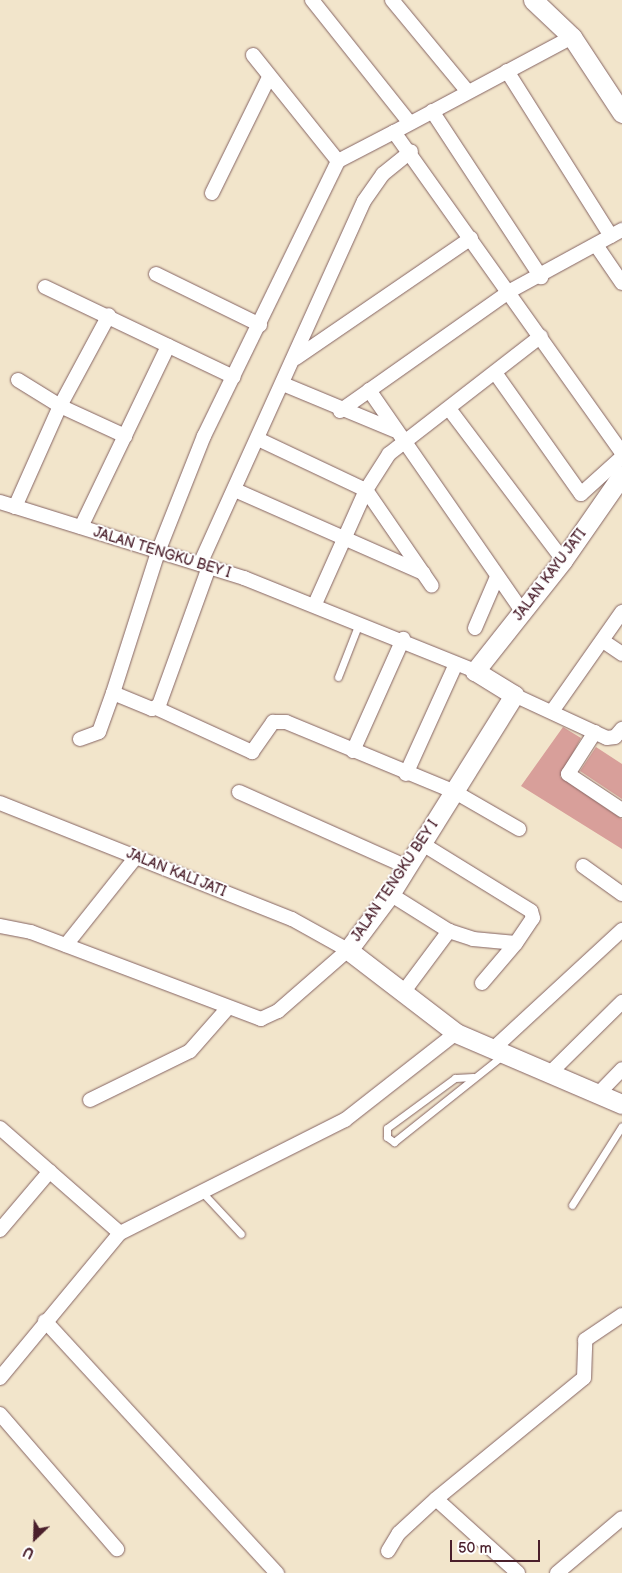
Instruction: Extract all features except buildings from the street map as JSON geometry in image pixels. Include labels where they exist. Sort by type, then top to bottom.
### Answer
[{"type":"street","points":[[312,0],[410,123]]},
{"type":"street","points":[[392,0],[468,92]]},
{"type":"street","points":[[533,0],[572,37],[622,113]]},
{"type":"street","points":[[80,739],[99,732],[114,693],[158,552],[204,436],[260,325],[338,161],[572,37]]},
{"type":"street","points":[[253,55],[338,161]]},
{"type":"street","points":[[340,410],[510,290],[541,276],[617,233],[506,71]]},
{"type":"street","points":[[212,193],[269,77]]},
{"type":"street","points":[[432,111],[541,276]]},
{"type":"street","points":[[394,132],[411,151],[471,238],[510,290],[622,453]]},
{"type":"street","points":[[156,708],[204,565],[235,490],[260,440],[364,201],[383,174],[411,151]]},
{"type":"street","points":[[296,358],[471,238]]},
{"type":"street","points":[[596,245],[622,284]]},
{"type":"street","points":[[156,274],[260,325]]},
{"type":"street","points":[[45,287],[108,315],[234,377]]},
{"type":"street","points":[[15,507],[60,406],[108,315]]},
{"type":"street","points":[[315,604],[366,490],[389,454],[450,410],[541,336]]},
{"type":"street","points":[[81,527],[168,346]]},
{"type":"street","points":[[496,374],[582,494],[622,457]]},
{"type":"street","points":[[18,380],[60,406],[125,436]]},
{"type":"street","points":[[283,384],[340,410],[394,430]]},
{"type":"street","points":[[369,390],[394,430],[523,612]]},
{"type":"street","points":[[450,410],[563,560]]},
{"type":"street","points":[[260,440],[366,490],[432,586]]},
{"type":"street","name":"JALAN KAYU JATI","points":[[475,671],[563,560],[622,475]]},
{"type":"street","points":[[235,490],[345,540],[424,573]]},
{"type":"street","name":"JALAN TENGKU BEY I","points":[[0,502],[204,565],[315,604],[475,671],[514,695],[553,710],[595,732]]},
{"type":"street","points":[[475,628],[497,577]]},
{"type":"street","points":[[553,710],[622,612]]},
{"type":"street","points":[[353,751],[403,640]]},
{"type":"street","points":[[602,642],[622,654]]},
{"type":"street","points":[[406,774],[456,664]]},
{"type":"street","points":[[114,693],[156,708],[246,751],[256,749],[269,725],[278,720],[406,774],[455,792],[519,828]]},
{"type":"street","name":"JALAN TENGKU BEY I","points":[[514,695],[455,792],[405,866],[390,894],[348,950],[402,994],[456,1033],[498,1052],[551,1072],[622,1104]]},
{"type":"street","points":[[622,728],[611,739],[595,732],[568,774],[622,810]]},
{"type":"street","points":[[239,792],[405,866]]},
{"type":"street","name":"JALAN KALI JATI","points":[[0,803],[292,919],[348,950]]},
{"type":"street","points":[[420,843],[531,911],[533,918],[516,943],[482,983]]},
{"type":"street","points":[[66,945],[136,857]]},
{"type":"street","points":[[583,866],[622,894]]},
{"type":"street","points":[[390,894],[449,931],[473,939],[516,943]]},
{"type":"street","points":[[0,926],[66,945],[252,1018],[270,1017],[348,950]]},
{"type":"street","points":[[498,1052],[622,930]]},
{"type":"street","points":[[402,994],[449,931]]},
{"type":"street","points":[[551,1072],[622,1002]]},
{"type":"street","points":[[90,1100],[190,1051],[227,1009]]},
{"type":"street","points":[[0,1378],[45,1321],[120,1233],[200,1190],[345,1120],[456,1033]]},
{"type":"street","points":[[599,1093],[622,1070]]},
{"type":"street","points":[[0,1128],[120,1233]]},
{"type":"street","points":[[0,1230],[50,1171]]},
{"type":"street","points":[[388,1551],[398,1533],[436,1499],[584,1378],[588,1368],[582,1349],[585,1340],[622,1315]]},
{"type":"street","points":[[45,1321],[277,1573]]},
{"type":"street","points":[[0,1414],[117,1548]]},
{"type":"street","points":[[436,1499],[518,1573]]},
{"type":"street","points":[[557,1573],[622,1518]]},
{"type":"lane","points":[[338,677],[359,623]]},
{"type":"lane","points":[[473,1077],[455,1078],[387,1128],[387,1137],[394,1142],[459,1093],[498,1052]]},
{"type":"lane","points":[[572,1205],[622,1126]]},
{"type":"lane","points":[[200,1190],[241,1234]]}]
